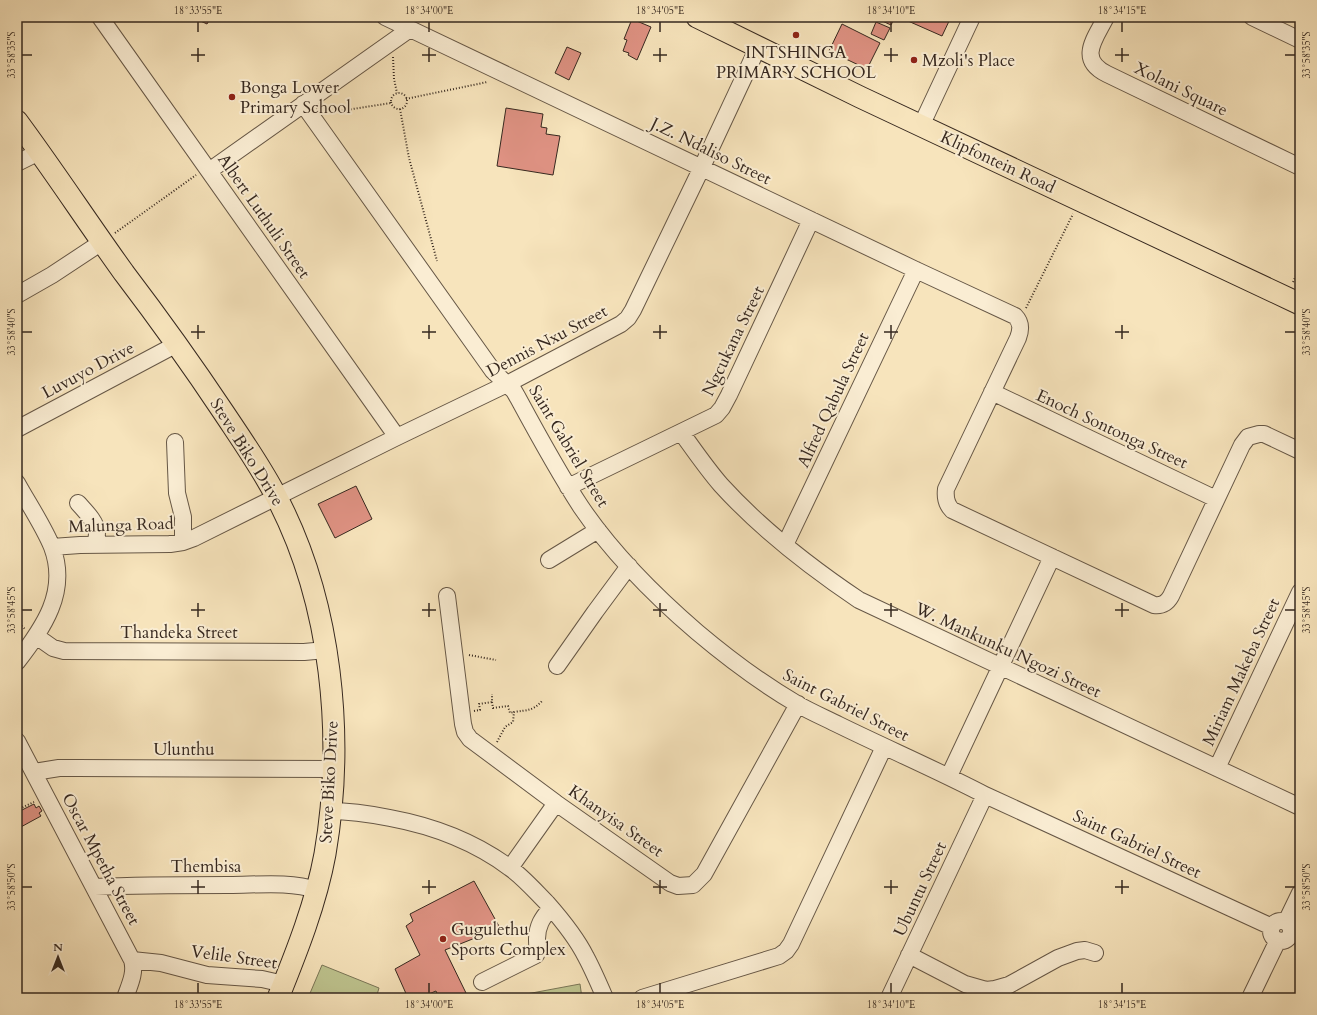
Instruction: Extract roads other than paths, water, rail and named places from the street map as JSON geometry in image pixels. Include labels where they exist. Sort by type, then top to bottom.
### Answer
[{"type":"main road","name":"Klipfontein Road","points":[[697,17],[860,97],[1300,304]]},
{"type":"main road","name":"Steve Biko Drive","points":[[17,121],[106,239],[238,433],[277,497],[301,554],[316,605],[326,650],[333,710],[333,769],[325,854],[317,890],[281,991]]},
{"type":"street","name":"Albert Luthuli Street","points":[[100,17],[204,172],[398,437]]},
{"type":"street","name":"J.Z. Ndaliso Street","points":[[385,17],[916,270],[1012,314],[1022,314],[1018,338],[992,392]]},
{"type":"street","name":"Xolani Square","points":[[1106,17],[1090,52],[1091,61],[1096,68],[1300,167]]},
{"type":"street","points":[[1252,17],[1300,40]]},
{"type":"street","points":[[921,126],[971,18]]},
{"type":"street","points":[[204,172],[410,29]]},
{"type":"street","name":"Dennis Nxu Street","points":[[277,497],[507,384],[621,324],[628,318],[702,167],[758,47]]},
{"type":"street","name":"Saint Gabriel Street","points":[[303,104],[493,371],[507,384],[518,398],[568,487],[598,530],[629,566],[675,613],[732,661],[769,687],[798,704],[884,747],[949,776],[984,795],[1285,933]]},
{"type":"street","points":[[17,163],[39,152]]},
{"type":"street","name":"Ngcukana Street","points":[[568,487],[716,415],[730,395],[811,220]]},
{"type":"street","points":[[17,295],[52,275],[106,239]]},
{"type":"street","name":"Alfred Qabula Street","points":[[785,545],[916,270]]},
{"type":"street","name":"Luvuyo Drive","points":[[17,429],[177,344]]},
{"type":"street","points":[[992,392],[947,485],[945,493],[947,504],[952,510],[1159,606],[1166,603],[1171,596],[1242,445],[1248,437],[1264,434],[1300,451]]},
{"type":"street","name":"Enoch Sontonga Street","points":[[992,392],[1216,499]]},
{"type":"street","name":"W. Mankunku Ngozi Street","points":[[681,432],[721,485],[752,515],[785,545],[835,584],[859,600],[1300,807]]},
{"type":"street","points":[[175,442],[177,493],[183,517],[183,542]]},
{"type":"street","points":[[17,483],[52,547],[56,561],[57,579],[56,596],[47,617],[36,636],[17,662]]},
{"type":"street","name":"Malunga Road","points":[[52,547],[170,544],[183,542],[204,534],[277,497]]},
{"type":"street","points":[[78,503],[94,522],[97,532],[96,545]]},
{"type":"street","points":[[548,560],[598,530]]},
{"type":"street","points":[[949,776],[1052,557]]},
{"type":"street","points":[[557,666],[629,566]]},
{"type":"street","name":"Miriam Makeba Street","points":[[1217,768],[1300,592]]},
{"type":"street","name":"Khanyisa Street","points":[[446,596],[461,712],[465,732],[470,739],[556,803],[670,883],[678,886],[693,886],[704,874],[798,704]]},
{"type":"street","name":"Thandeka Street","points":[[36,636],[53,648],[64,651],[304,652],[326,650]]},
{"type":"street","name":"Oscar Mpetha Street","points":[[17,741],[132,960],[134,966],[133,974],[125,998]]},
{"type":"street","points":[[642,998],[779,956],[786,951],[791,944],[884,747]]},
{"type":"street","name":"Ulunthu","points":[[34,772],[59,768],[333,769]]},
{"type":"street","name":"Ubuntu Street","points":[[889,998],[984,795]]},
{"type":"street","points":[[510,868],[556,803]]},
{"type":"street","points":[[330,811],[359,812],[406,821],[438,830],[456,837],[510,868],[550,908],[572,934],[586,956],[605,998]]},
{"type":"street","name":"Thembisa","points":[[95,887],[279,885],[306,887],[317,890]]},
{"type":"street","points":[[1250,998],[1285,933],[1300,893]]},
{"type":"street","points":[[482,982],[536,955],[538,948],[538,927],[550,908]]},
{"type":"street","points":[[909,955],[965,984],[986,990],[1009,985],[1058,958],[1076,951],[1085,950],[1095,953]]},
{"type":"street","name":"Velile Street","points":[[132,960],[161,963],[207,975],[262,979],[281,991]]},
{"type":"place","name":"INTSHINGA PRIMARY SCHOOL","points":[[796,35]]},
{"type":"place","name":"Mzoli's Place","points":[[914,60]]},
{"type":"place","name":"Bonga Lower Primary School","points":[[232,97]]},
{"type":"place","name":"Gugulethu Sports Complex","points":[[443,939]]}]
